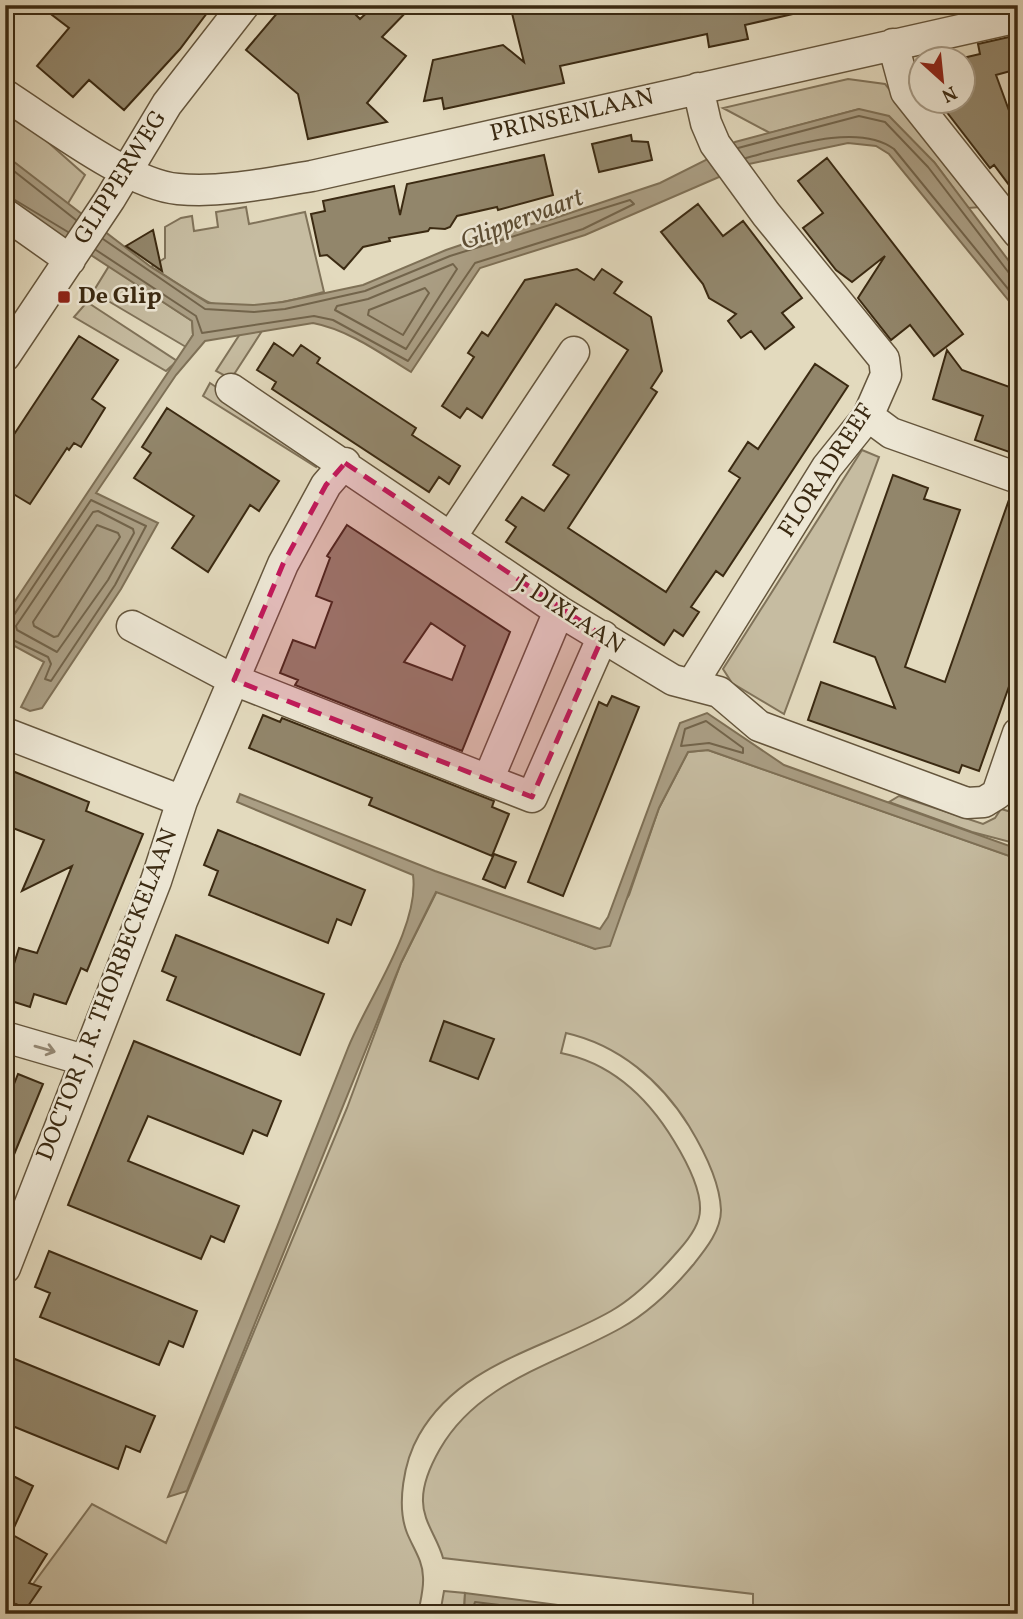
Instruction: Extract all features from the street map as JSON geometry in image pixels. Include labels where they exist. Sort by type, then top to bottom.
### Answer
[{"type":"street","name":"GLIPPERWEG","points":[[5,356],[98,218],[167,104],[244,5]]},
{"type":"street","name":"PRINSENLAAN","points":[[5,95],[125,173],[175,189],[208,190],[312,176],[1018,17]]},
{"type":"street","points":[[893,44],[906,92],[1007,199],[1018,233]]},
{"type":"street","name":"FLORADREEF","points":[[692,684],[827,467],[868,416],[886,376],[884,359],[741,181],[715,144],[706,123],[698,88]]},
{"type":"street","points":[[5,214],[69,260]]},
{"type":"street","points":[[451,537],[574,352]]},
{"type":"street","name":"J. DIXLAAN","points":[[231,389],[345,463],[559,611],[673,680],[719,692],[759,726],[967,803],[984,803],[997,794],[1018,733]]},
{"type":"street","points":[[868,416],[891,433],[1018,478]]},
{"type":"street","name":"DOCTOR J. R. THORBECKELAAN","points":[[5,1268],[156,881],[182,802],[283,564],[326,485],[345,463]]},
{"type":"street","points":[[488,780],[559,611]]},
{"type":"street","points":[[132,626],[234,680],[532,797],[603,636]]},
{"type":"street","points":[[5,733],[182,802]]},
{"type":"street","points":[[5,1037],[84,1060]]},
{"type":"highlighted area","points":[[345,463],[603,636],[532,797],[234,680],[283,564],[326,485]]},
{"type":"shaded area","points":[[848,79],[885,84],[982,207],[968,208],[934,162],[859,109],[770,133],[723,108]]},
{"type":"shaded area","points":[[5,109],[24,121],[85,175],[67,205],[5,155]]},
{"type":"shaded area","points":[[246,207],[249,224],[305,212],[324,292],[268,305],[225,306],[207,301],[151,267],[165,258],[165,227],[181,218],[192,216],[194,231],[218,227],[216,212]]},
{"type":"shaded area","points":[[109,266],[192,321],[193,335],[186,347],[93,292]]},
{"type":"shaded area","points":[[87,302],[177,361],[166,371],[74,317]]},
{"type":"shaded area","points":[[262,331],[231,379],[216,371],[240,334]]},
{"type":"shaded area","points":[[210,383],[320,455],[316,467],[203,396]]},
{"type":"shaded area","points":[[862,450],[879,457],[784,714],[732,683],[723,669]]},
{"type":"shaded area","points":[[708,750],[1018,859],[1018,1614],[753,1614],[753,1594],[443,1558],[425,1515],[423,1493],[434,1460],[456,1426],[476,1406],[498,1390],[621,1328],[650,1308],[693,1265],[712,1240],[720,1218],[718,1189],[710,1166],[689,1126],[665,1094],[637,1067],[621,1056],[604,1046],[566,1033],[561,1053],[596,1065],[612,1074],[640,1097],[664,1125],[692,1174],[700,1202],[698,1221],[682,1247],[630,1298],[611,1311],[480,1374],[436,1411],[419,1435],[409,1457],[403,1483],[404,1522],[423,1571],[418,1614],[11,1614],[92,1504],[166,1543],[347,1108],[401,963],[437,891],[595,949],[629,895],[659,808],[688,752]]},
{"type":"shaded area","points":[[899,796],[983,824],[995,818],[1001,809],[1015,813],[1018,808],[1018,844],[972,832],[889,802]]},
{"type":"shaded area","points":[[444,1591],[465,1593],[464,1613],[469,1614],[440,1614]]},
{"type":"water","points":[[859,109],[889,116],[934,162],[1018,273],[1018,312],[889,154],[876,146],[848,143],[749,164],[585,235],[480,268],[411,372],[352,337],[313,323],[205,341],[176,375],[96,493],[158,523],[121,589],[42,708],[30,711],[21,707],[44,662],[5,641],[5,616],[193,335],[192,321],[5,199],[5,155],[151,267],[208,303],[253,305],[283,302],[363,285],[446,250],[502,231],[549,220],[660,183],[735,142]]},
{"type":"water","points":[[707,713],[784,765],[1018,849],[1018,859],[708,750],[688,752],[659,808],[610,946],[595,949],[436,892],[401,963],[187,1491],[168,1497],[348,1048],[401,940],[413,895],[413,875],[237,802],[240,794],[435,871],[600,929],[608,917],[680,723]]},
{"type":"water","points":[[465,1593],[627,1614],[469,1614],[464,1613]]},
{"type":"building","points":[[39,5],[213,5],[180,49],[124,110],[89,80],[73,97],[37,66],[69,28]]},
{"type":"building","points":[[284,5],[346,5],[360,19],[375,5],[413,5],[382,37],[406,56],[367,103],[387,122],[308,139],[298,94],[246,50]]},
{"type":"building","points":[[510,5],[792,5],[793,14],[745,25],[748,39],[709,47],[707,34],[560,66],[564,83],[444,109],[442,98],[424,101],[433,60],[503,45],[524,62]]},
{"type":"building","points":[[1018,35],[1018,69],[996,75],[1011,116],[1018,113],[1018,197],[994,165],[990,168],[950,116],[978,116],[978,44]]},
{"type":"building","points":[[631,135],[632,141],[648,142],[652,160],[599,172],[592,144]]},
{"type":"building","points":[[544,155],[553,195],[498,210],[497,207],[457,216],[450,227],[445,229],[430,228],[428,231],[389,238],[390,241],[363,247],[344,269],[327,255],[320,256],[311,214],[325,211],[323,201],[394,186],[400,215],[407,184]]},
{"type":"building","points":[[827,158],[963,334],[934,356],[910,325],[891,340],[858,298],[885,256],[852,282],[836,270],[803,228],[823,213],[798,181]]},
{"type":"building","points":[[698,204],[723,236],[743,221],[802,298],[782,313],[794,327],[765,349],[751,331],[741,338],[728,321],[736,314],[709,298],[703,284],[661,232]]},
{"type":"building","points":[[153,230],[162,271],[126,246]]},
{"type":"building","points":[[577,269],[594,280],[602,269],[622,282],[614,293],[651,317],[662,371],[651,388],[657,392],[568,528],[666,592],[740,478],[729,471],[748,442],[758,449],[815,364],[848,386],[723,576],[716,571],[691,607],[699,612],[683,636],[674,630],[664,645],[506,542],[516,527],[506,520],[522,497],[544,511],[569,475],[553,465],[628,350],[556,304],[482,418],[467,408],[460,418],[442,406],[474,357],[468,353],[482,332],[488,336],[525,280]]},
{"type":"building","points":[[79,336],[118,360],[92,399],[105,408],[81,447],[74,443],[69,450],[67,448],[30,504],[5,489],[5,448]]},
{"type":"building","points":[[274,343],[293,356],[301,345],[320,358],[317,363],[416,428],[412,435],[460,466],[449,484],[439,477],[429,492],[272,389],[276,382],[257,370]]},
{"type":"building","points":[[947,350],[962,370],[1018,390],[1018,455],[975,440],[983,416],[933,399]]},
{"type":"building","points":[[167,408],[279,481],[259,511],[250,505],[208,572],[172,548],[194,516],[134,478],[151,453],[142,447]]},
{"type":"building","points":[[893,475],[928,488],[924,499],[960,510],[905,667],[945,682],[1011,494],[1018,495],[1018,661],[979,771],[962,765],[959,773],[808,720],[821,682],[895,708],[875,657],[834,642]]},
{"type":"building","points":[[347,525],[510,632],[462,751],[295,685],[298,680],[280,673],[293,640],[315,648],[332,602],[316,596],[330,558],[327,556]],"holes":[[[431,623],[465,646],[452,680],[404,662]]]},
{"type":"building","points":[[612,696],[639,707],[563,896],[528,882],[599,702],[607,706]]},
{"type":"building","points":[[263,715],[280,722],[282,718],[494,801],[492,807],[509,814],[492,856],[369,805],[372,798],[249,748]]},
{"type":"building","points":[[5,768],[89,802],[86,811],[143,834],[87,971],[81,968],[66,1004],[34,994],[30,1007],[5,999],[5,972],[11,973],[19,948],[37,953],[72,866],[22,891],[44,840],[5,825]]},
{"type":"building","points":[[218,830],[365,890],[351,925],[337,919],[328,943],[209,895],[218,871],[204,865]]},
{"type":"building","points":[[494,854],[516,862],[505,888],[483,879]]},
{"type":"building","points":[[176,935],[324,994],[300,1055],[167,1000],[176,977],[162,971]]},
{"type":"building","points":[[444,1021],[494,1039],[478,1079],[430,1061]]},
{"type":"building","points":[[134,1041],[281,1101],[267,1136],[253,1130],[243,1154],[148,1116],[128,1161],[239,1206],[224,1242],[211,1236],[201,1259],[68,1205]]},
{"type":"building","points":[[18,1074],[43,1084],[6,1174],[5,1092],[10,1094]]},
{"type":"building","points":[[49,1251],[197,1311],[183,1347],[169,1341],[159,1365],[40,1317],[50,1293],[35,1287]]},
{"type":"building","points":[[5,1355],[155,1416],[140,1452],[126,1446],[118,1469],[5,1423]]},
{"type":"building","points":[[5,1472],[33,1486],[11,1534],[47,1554],[29,1583],[41,1587],[26,1609],[16,1604],[10,1614],[5,1614]]},
{"type":"place","name":"De Glip","points":[[64,297]]},
{"type":"water label","name":"Glippervaart","points":[[522,220]]}]
